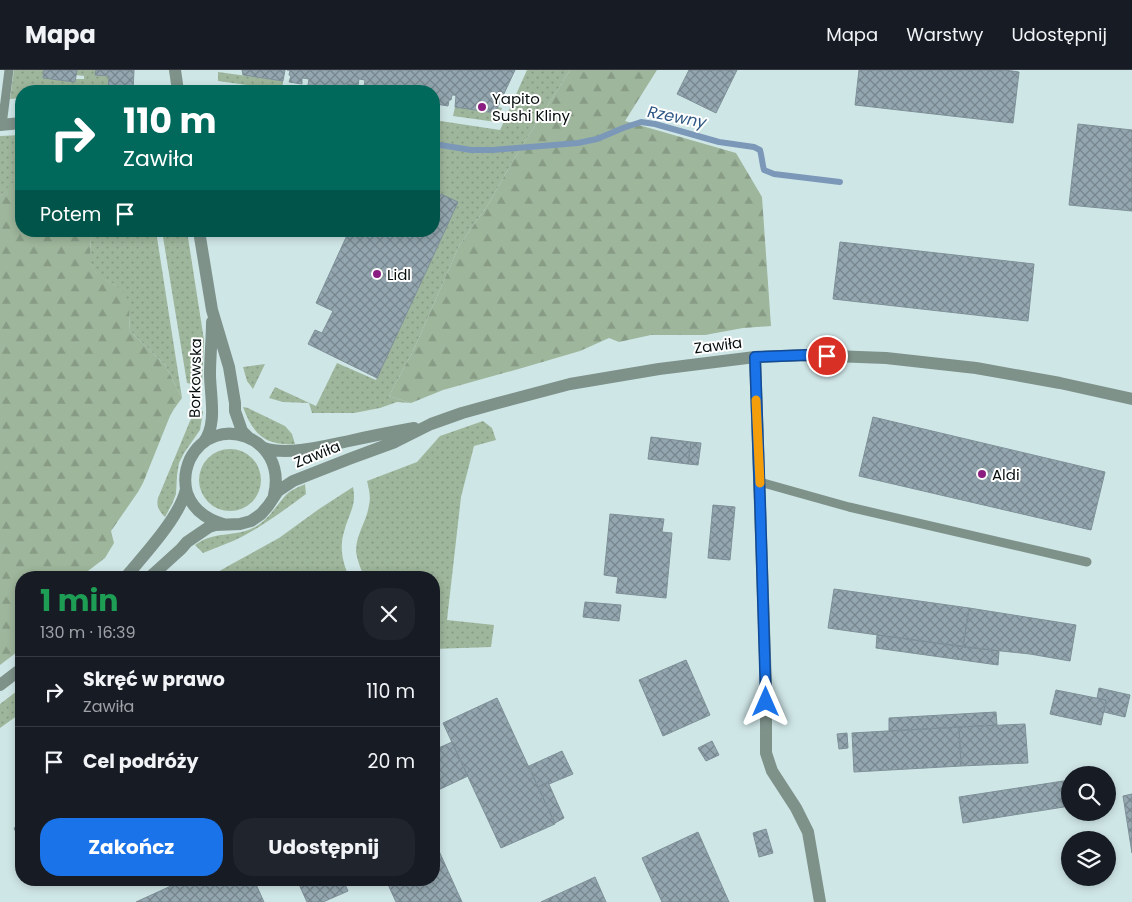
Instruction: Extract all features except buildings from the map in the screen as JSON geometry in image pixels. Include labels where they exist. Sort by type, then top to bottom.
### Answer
[{"type":"street","points":[[175,70],[177,85]]},
{"type":"street","points":[[1,125],[15,124]]},
{"type":"street","name":"Borkowska","points":[[200,237],[212,310],[229,366],[235,411],[242,431],[249,438]]},
{"type":"street","name":"Borkowska","points":[[202,444],[210,431],[212,414],[210,372],[212,310]]},
{"type":"street","name":"Zawiła","points":[[202,444],[224,434],[237,434],[249,438],[264,448],[282,451],[304,449],[431,424],[498,402],[570,384],[659,369],[755,357],[807,355],[886,358],[976,368],[1132,399]]},
{"type":"street","points":[[755,357],[766,687],[766,753],[772,771],[796,808],[808,832],[820,902]]},
{"type":"street","name":"Zawiła","points":[[158,571],[187,542],[209,527],[251,521],[261,514],[282,487],[293,481],[395,442],[431,424]]},
{"type":"street","points":[[131,571],[177,512],[185,495],[185,476],[188,465],[193,454],[202,444]]},
{"type":"street","name":"Zawiła","points":[[264,448],[274,464],[276,474],[274,496]]},
{"type":"street","points":[[186,489],[190,500],[197,510],[206,518],[223,524]]},
{"type":"street","points":[[0,685],[15,674]]},
{"type":"lane","points":[[1,125],[9,70]]},
{"type":"lane","points":[[760,482],[849,507],[1087,562]]},
{"type":"green space","points":[[14,70],[44,70],[43,78],[75,82],[76,79],[84,79],[84,76],[76,75],[77,70],[96,70],[96,75],[109,76],[108,85],[15,85],[15,99],[10,99]]},
{"type":"green space","points":[[527,70],[570,70],[514,159],[489,203],[459,246],[415,347],[389,396],[411,403],[397,402],[380,408],[354,413],[312,413],[309,403],[283,402],[269,398],[275,387],[316,406],[337,363],[376,380],[458,202],[440,194],[440,121],[500,130]]},
{"type":"green space","points":[[570,70],[657,70],[625,121],[736,153],[762,197],[771,326],[743,328],[705,335],[651,335],[619,342],[609,338],[580,351],[443,390],[411,403],[389,396],[415,347],[459,246],[489,203],[514,159]]},
{"type":"green space","points":[[218,72],[283,81],[283,85],[246,85],[218,81]]},
{"type":"green space","points":[[455,107],[495,113],[497,107],[502,108],[496,122],[453,116]]},
{"type":"green space","points":[[15,135],[15,182],[0,196],[0,136]]},
{"type":"green space","points":[[15,181],[15,237],[91,237],[90,258],[94,270],[124,293],[129,306],[130,331],[165,365],[182,398],[170,416],[143,483],[111,531],[114,543],[105,558],[88,571],[15,571],[15,654],[0,665],[0,196]]},
{"type":"green space","points":[[91,237],[157,237],[182,398],[165,365],[130,331],[129,312],[115,285],[99,276],[89,259]]},
{"type":"green space","points":[[163,237],[188,237],[204,340],[202,386],[187,383]]},
{"type":"green space","points":[[265,364],[253,389],[247,381],[243,367]]},
{"type":"green space","points":[[243,407],[285,426],[292,434],[295,444],[276,443],[262,436],[251,424]]},
{"type":"green space","points":[[203,411],[200,430],[179,463],[176,494],[165,517],[158,508],[158,498],[190,421],[197,413]]},
{"type":"green space","points":[[483,421],[492,428],[496,440],[474,446],[461,497],[447,620],[494,625],[491,647],[440,649],[440,571],[362,571],[358,561],[356,545],[370,502],[367,481],[417,462],[440,436]]},
{"type":"green space","points":[[230,449],[242,452],[252,458],[258,468],[261,480],[258,492],[252,502],[242,508],[230,511],[218,508],[208,502],[202,492],[199,480],[202,468],[208,458],[218,452]]},
{"type":"green space","points":[[305,484],[306,494],[252,531],[203,553],[195,545],[210,537],[238,533],[253,528],[267,518],[287,494]]},
{"type":"green space","points":[[353,487],[354,500],[342,544],[343,561],[347,571],[220,571],[279,538]]},
{"type":"green space","points":[[15,693],[15,717],[0,728],[0,704]]},
{"type":"waterway","name":"Rzewny","points":[[440,145],[471,150],[493,150],[578,143],[597,139],[641,122],[655,124],[719,142],[754,147],[760,150],[764,170],[774,174],[840,182]]},
{"type":"slow traffic","points":[[756,400],[760,483]]},
{"type":"place","name":"Yapito Sushi Kliny","points":[[482,107]]},
{"type":"place","name":"Lidl","points":[[377,274]]},
{"type":"place","name":"Aldi","points":[[982,474]]},
{"type":"route","points":[[766,702],[755,357],[827,356]]}]
